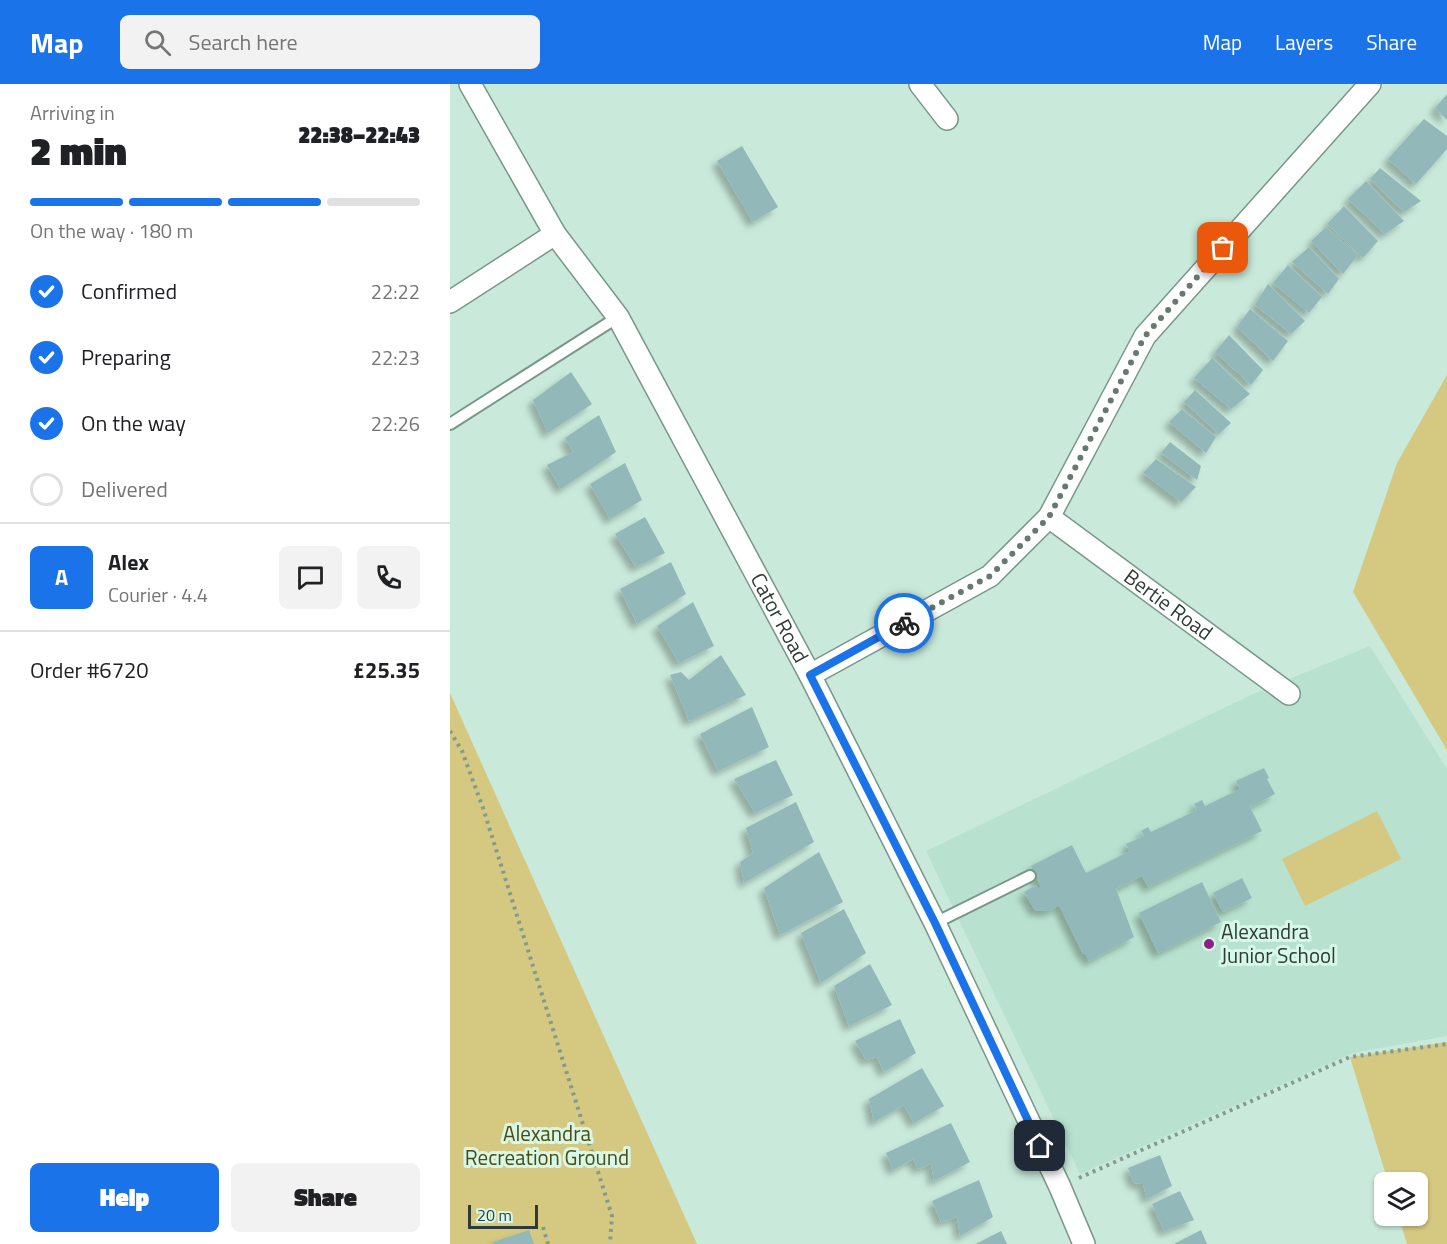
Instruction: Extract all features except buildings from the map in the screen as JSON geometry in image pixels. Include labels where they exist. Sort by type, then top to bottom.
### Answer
[{"type":"street","name":"Cator Road","points":[[470,84],[555,234],[618,317],[810,675],[935,923],[1060,1187],[1084,1244]]},
{"type":"street","points":[[920,84],[947,119]]},
{"type":"street","points":[[810,675],[990,576],[1049,517],[1145,336],[1370,84]]},
{"type":"street","points":[[450,302],[555,234]]},
{"type":"street","name":"Bertie Road","points":[[1049,517],[1289,694]]},
{"type":"lane","points":[[450,424],[618,317]]},
{"type":"lane","points":[[935,923],[1030,876]]},
{"type":"path","points":[[450,731],[462,751],[483,808],[612,1216],[610,1244]]},
{"type":"path","points":[[1078,1179],[1350,1057],[1447,1044]]},
{"type":"path","points":[[543,1227],[548,1244]]},
{"type":"shaded area","name":"Alexandra Junior School","points":[[1370,646],[1447,769],[1447,1036],[1353,1053],[1080,1174],[926,851],[1255,693]]},
{"type":"green space","points":[[1447,375],[1447,750],[1353,592],[1397,463]]},
{"type":"green space","name":"Alexandra Recreation Ground","points":[[450,693],[697,1244],[450,1244]]},
{"type":"green space","points":[[1377,811],[1401,859],[1305,906],[1282,859]]},
{"type":"green space","points":[[1447,1042],[1447,1244],[1407,1244],[1401,1226],[1428,1226],[1428,1172],[1385,1172],[1350,1057]]},
{"type":"way so far","points":[[904,623],[990,576],[1049,517],[1145,336],[1223,248]]},
{"type":"place","name":"Alexandra Junior School","points":[[1209,944]]},
{"type":"route","points":[[904,623],[810,675],[935,923],[1040,1146]]}]
